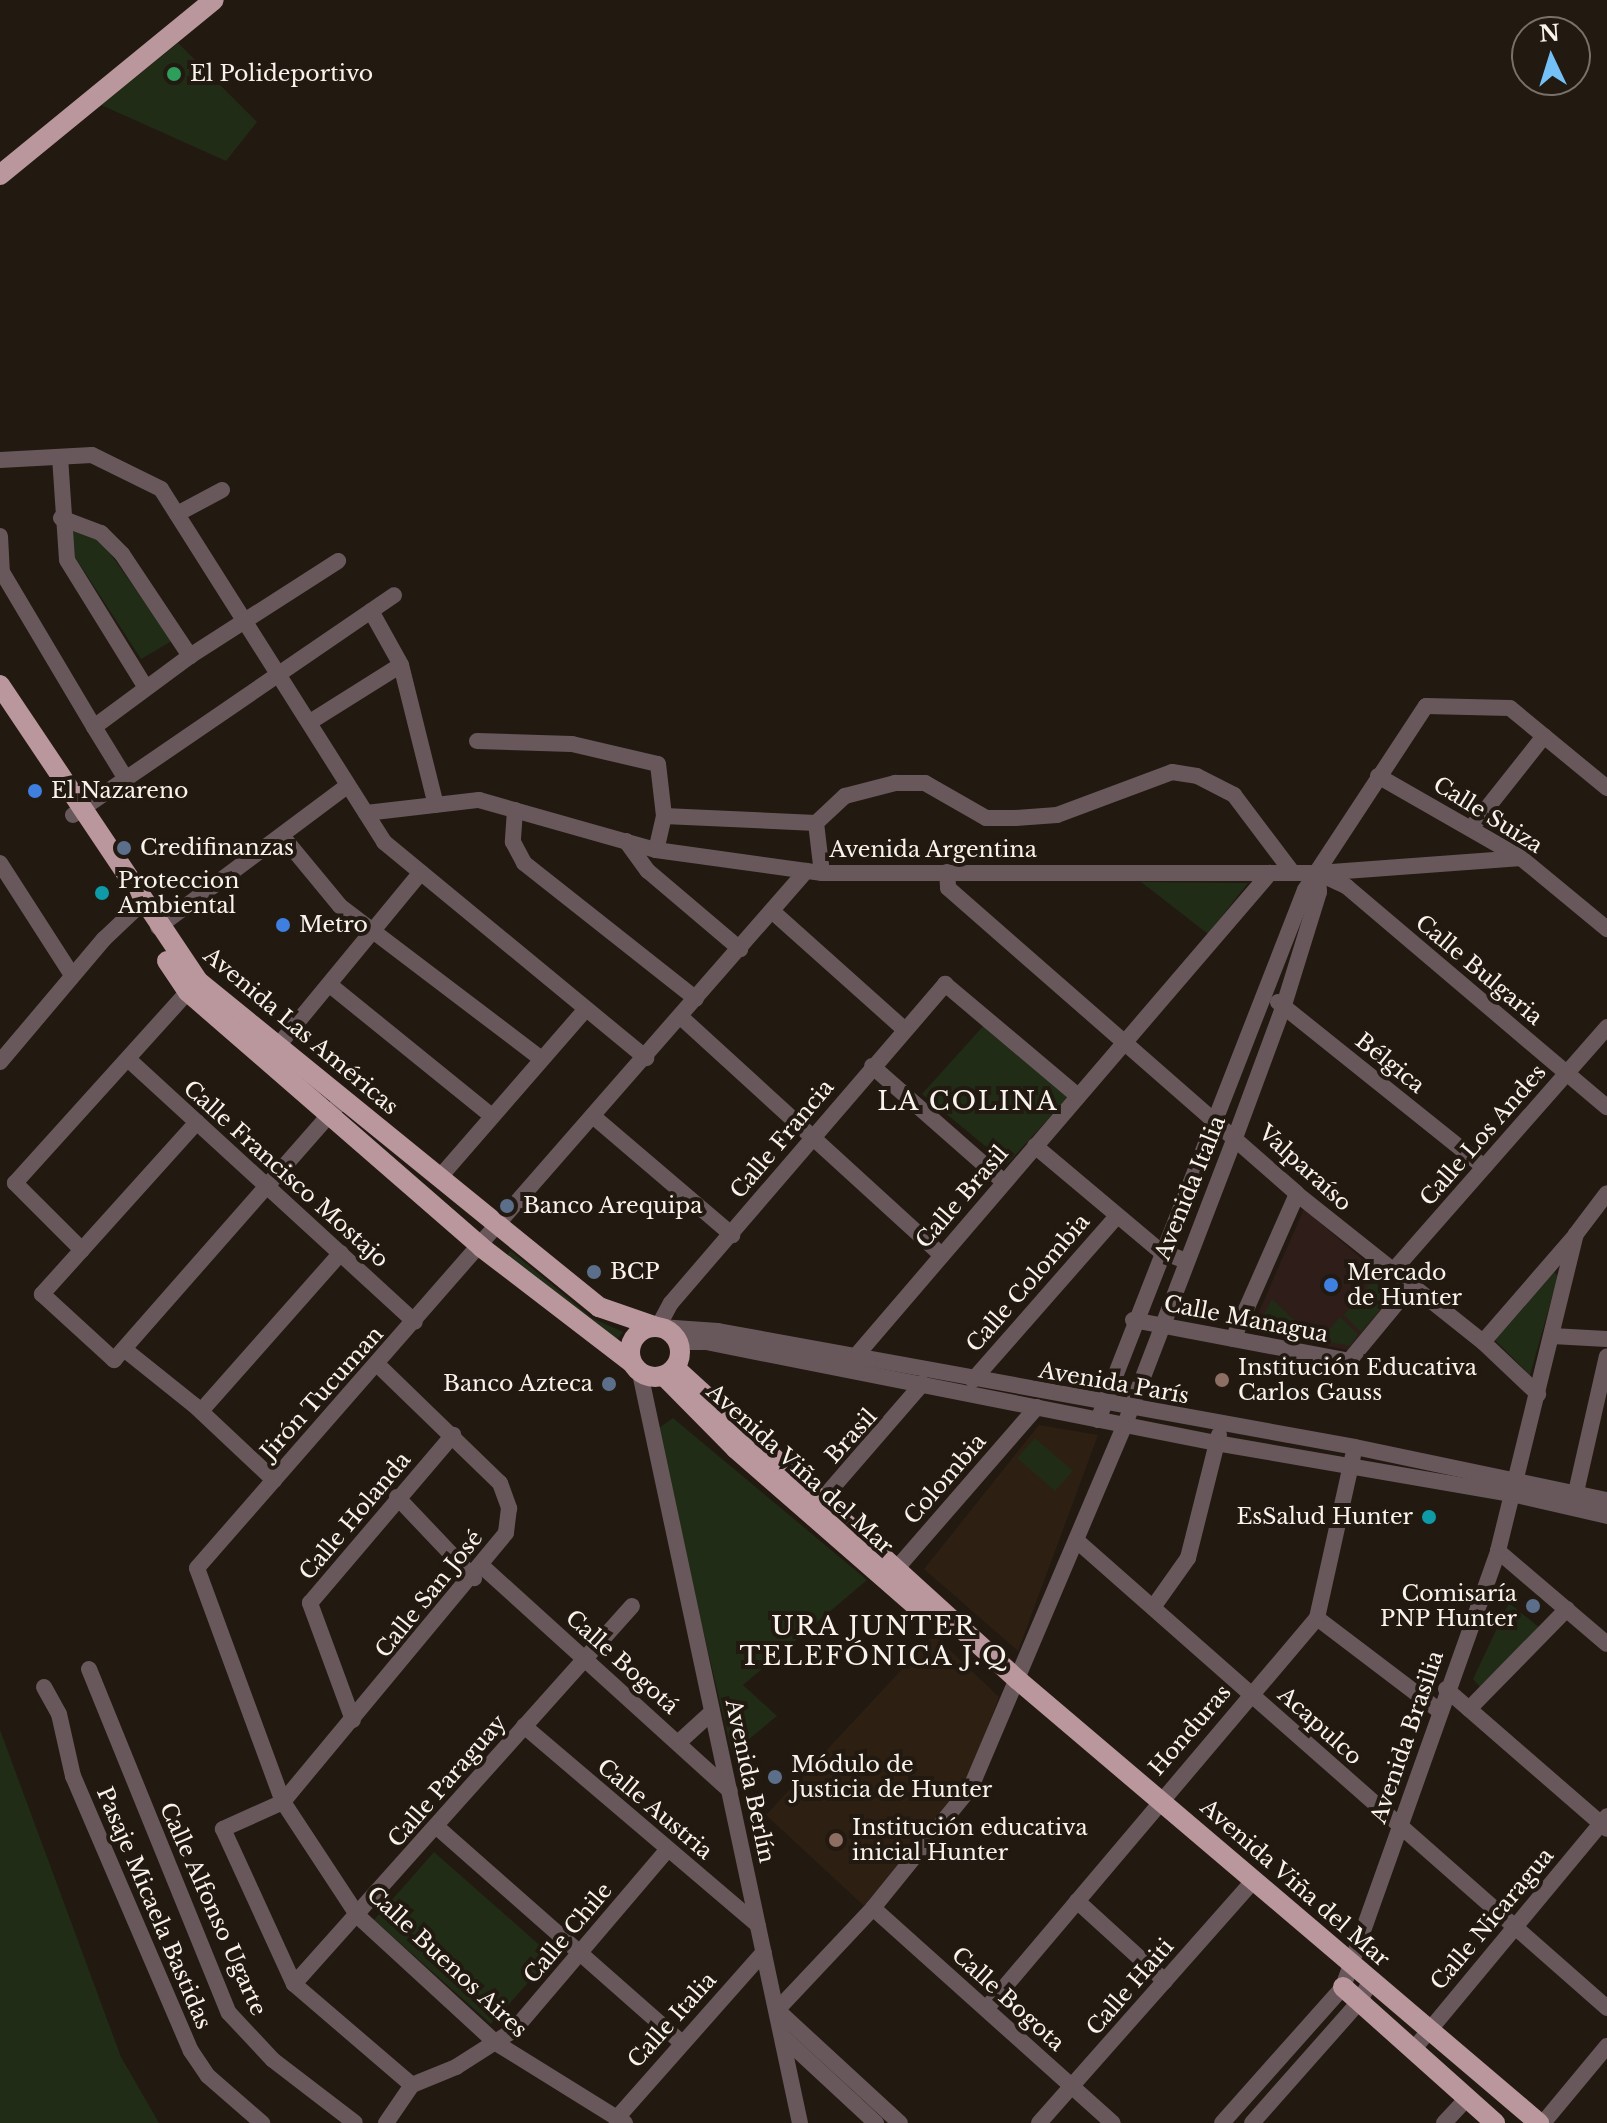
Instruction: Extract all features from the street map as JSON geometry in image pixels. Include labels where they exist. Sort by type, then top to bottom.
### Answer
[{"type":"main road","points":[[0,175],[214,0]]},
{"type":"main road","name":"Avenida Las Américas","points":[[0,685],[77,812],[193,986],[336,1107],[481,1247],[653,1371]]},
{"type":"main road","name":"Avenida Las Américas","points":[[0,707],[77,812]]},
{"type":"main road","name":"Avenida Las Américas","points":[[138,907],[158,927],[193,986]]},
{"type":"main road","name":"Avenida Las Américas","points":[[336,1107],[439,1178],[599,1307],[658,1327],[679,1342]]},
{"type":"main road","points":[[658,1327],[634,1337],[653,1371],[679,1342]]},
{"type":"main road","name":"Avenida Viña del Mar","points":[[653,1371],[892,1575],[999,1679],[1018,1680],[1541,2123]]},
{"type":"main road","points":[[1343,1987],[1495,2123]]},
{"type":"street","points":[[0,460],[92,455],[122,467],[161,489],[384,842],[646,1058]]},
{"type":"street","points":[[60,457],[61,518],[67,560],[146,688]]},
{"type":"street","points":[[177,514],[222,490]]},
{"type":"street","points":[[61,518],[101,533],[122,554],[190,656]]},
{"type":"street","points":[[0,536],[2,572],[126,779]]},
{"type":"street","points":[[94,727],[190,656],[338,561]]},
{"type":"street","points":[[77,812],[394,595]]},
{"type":"street","points":[[371,611],[401,665],[436,805]]},
{"type":"street","points":[[310,722],[401,665]]},
{"type":"street","points":[[1318,873],[1426,706],[1510,708],[1607,788]]},
{"type":"street","points":[[1472,827],[1544,736]]},
{"type":"street","points":[[477,741],[572,744],[658,764],[664,816],[656,850]]},
{"type":"street","points":[[366,813],[479,800],[656,850],[814,872],[816,823],[845,796],[895,783],[925,783],[986,818],[1057,815],[1172,772],[1197,776],[1234,795],[1292,872]]},
{"type":"street","name":"Calle Suiza","points":[[1378,776],[1472,827],[1521,858],[1607,929]]},
{"type":"street","points":[[158,927],[283,837],[347,786]]},
{"type":"street","points":[[515,810],[513,842],[524,863],[696,999]]},
{"type":"street","points":[[664,816],[816,823]]},
{"type":"street","points":[[283,837],[340,906],[540,1058]]},
{"type":"street","points":[[626,841],[648,871],[740,949]]},
{"type":"street","name":"Avenida Argentina","points":[[481,1247],[772,911],[814,872],[1318,873],[1521,858]]},
{"type":"street","points":[[0,863],[72,975]]},
{"type":"street","points":[[271,1053],[421,872]]},
{"type":"street","name":"Valparaíso","points":[[947,872],[948,888],[1236,1135],[1297,1194],[1483,1342],[1538,1394]]},
{"type":"street","name":"Calle Brasil","points":[[850,1363],[1078,1096],[1129,1042],[1270,873]]},
{"type":"street","name":"Avenida Italia","points":[[1098,1420],[1133,1320],[1266,996],[1305,890],[1318,873]]},
{"type":"street","name":"Avenida Italia","points":[[777,2010],[873,1908],[971,1787],[1127,1416],[1184,1260],[1236,1135],[1284,1005],[1319,892],[1318,873]]},
{"type":"street","name":"Calle Bulgaria","points":[[1318,873],[1346,886],[1607,1107]]},
{"type":"street","points":[[0,1062],[72,975],[138,907]]},
{"type":"street","points":[[772,911],[904,1029]]},
{"type":"street","name":"Calle Francia","points":[[658,1327],[671,1303],[945,984],[1078,1096]]},
{"type":"street","points":[[330,985],[492,1116]]},
{"type":"street","points":[[82,1250],[15,1183],[193,986]]},
{"type":"street","name":"Bélgica","points":[[1266,996],[1284,1005],[1484,1167]]},
{"type":"street","points":[[439,1178],[540,1058],[585,1010]]},
{"type":"street","points":[[682,1018],[814,1134],[942,1255]]},
{"type":"street","name":"Calle Los Andes","points":[[1392,1272],[1607,1027]]},
{"type":"street","name":"Calle Francisco Mostajo","points":[[128,1059],[415,1322]]},
{"type":"street","points":[[872,1066],[1004,1182]]},
{"type":"street","points":[[119,1354],[336,1107]]},
{"type":"street","points":[[594,1117],[732,1235]]},
{"type":"street","points":[[197,1122],[42,1294],[119,1354],[201,1411],[274,1480]]},
{"type":"street","points":[[1035,1146],[1160,1251],[1184,1260]]},
{"type":"street","name":"Avenida Brasilia","points":[[1222,2123],[1343,1987],[1438,1710],[1498,1551],[1576,1234],[1607,1193]]},
{"type":"street","points":[[1233,1339],[1297,1194]]},
{"type":"street","name":"Calle Colombia","points":[[973,1380],[1117,1216]]},
{"type":"street","points":[[1483,1342],[1576,1234]]},
{"type":"street","name":"Jirón Tucuman","points":[[197,1568],[481,1247]]},
{"type":"street","points":[[201,1411],[341,1253]]},
{"type":"street","name":"Calle Managua","points":[[1133,1320],[1349,1361],[1411,1286]]},
{"type":"street","name":"Avenida París","points":[[658,1327],[718,1331],[922,1384],[1098,1420],[1127,1416],[1222,1424],[1355,1447],[1514,1486],[1607,1516]]},
{"type":"street","points":[[1552,1336],[1607,1339]]},
{"type":"street","name":"Avenida París","points":[[679,1342],[706,1342],[973,1380],[1103,1403],[1127,1416],[1216,1443],[1351,1465],[1576,1492],[1607,1500]]},
{"type":"street","points":[[1576,1492],[1607,1356]]},
{"type":"street","name":"Calle San José","points":[[294,1984],[223,1829],[283,1802],[478,1572],[506,1533],[509,1508],[500,1483],[377,1364]]},
{"type":"street","name":"Avenida Berlín","points":[[653,1371],[651,1421],[800,2123]]},
{"type":"street","name":"Brasil","points":[[815,1508],[922,1384]]},
{"type":"street","name":"Colombia","points":[[892,1575],[1037,1407]]},
{"type":"street","points":[[1154,1606],[1188,1558],[1222,1424]]},
{"type":"street","name":"Calle Holanda","points":[[353,1720],[310,1603],[397,1497],[453,1435]]},
{"type":"street","name":"Honduras","points":[[986,2009],[1159,1799],[1317,1618],[1355,1447]]},
{"type":"street","name":"Calle Bogotá","points":[[397,1497],[478,1572],[584,1657],[730,1791]]},
{"type":"street","name":"Acapulco","points":[[1076,1540],[1607,2008]]},
{"type":"street","points":[[1498,1551],[1607,1644]]},
{"type":"street","name":"Calle Buenos Aires","points":[[197,1568],[283,1802],[358,1916],[496,2043],[620,2121]]},
{"type":"street","name":"Calle Paraguay","points":[[294,1984],[632,1606]]},
{"type":"street","points":[[1469,1709],[1567,1609]]},
{"type":"street","points":[[1317,1618],[1438,1710]]},
{"type":"street","name":"Calle Alfonso Ugarte","points":[[89,1669],[229,2013],[273,2060],[355,2123]]},
{"type":"street","name":"Pasaje Micaela Bastidas","points":[[44,1687],[59,1714],[73,1776],[191,2051],[208,2076],[262,2123]]},
{"type":"street","points":[[1446,1689],[1605,1823]]},
{"type":"street","points":[[678,1743],[712,1712]]},
{"type":"street","name":"Calle Austria","points":[[524,1726],[758,1925]]},
{"type":"street","name":"Calle Nicaragua","points":[[1413,2050],[1513,1925],[1605,1823]]},
{"type":"street","points":[[437,1827],[680,2041]]},
{"type":"street","name":"Calle Chile","points":[[386,2123],[412,2085],[496,2043],[514,2030],[667,1850]]},
{"type":"street","name":"Calle Haiti","points":[[1039,2123],[1254,1880]]},
{"type":"street","points":[[1077,1901],[1165,1981]]},
{"type":"street","name":"Calle Bogota","points":[[873,1908],[1113,2123]]},
{"type":"street","name":"Calle Italia","points":[[620,2121],[680,2041],[764,1952]]},
{"type":"street","points":[[1252,2123],[1359,2002],[1371,1980]]},
{"type":"street","points":[[294,1984],[412,2085]]},
{"type":"street","points":[[777,2010],[900,2123]]},
{"type":"street","points":[[783,2037],[876,2123]]},
{"type":"street","points":[[1541,2123],[1607,2046]]},
{"type":"street","points":[[1444,2123],[1467,2098]]},
{"type":"shaded area","name":"Mercado de Hunter","points":[[1304,1209],[1400,1292],[1352,1351],[1251,1330]]},
{"type":"shaded area","points":[[1039,1425],[1098,1435],[1018,1651],[924,1569]]},
{"type":"shaded area","points":[[934,1635],[999,1697],[969,1778],[905,1865],[864,1906],[766,1815]]},
{"type":"green space","name":"El Polideportivo","points":[[178,43],[257,122],[226,161],[101,105]]},
{"type":"green space","points":[[68,523],[98,536],[172,641],[141,659],[73,554]]},
{"type":"green space","points":[[1141,882],[1248,883],[1208,934]]},
{"type":"green space","points":[[985,1024],[1072,1093],[1007,1164],[922,1094]]},
{"type":"green space","points":[[511,1251],[592,1318],[623,1332],[612,1346],[503,1258]]},
{"type":"green space","points":[[1554,1272],[1558,1276],[1530,1375],[1495,1340]]},
{"type":"green space","points":[[1375,1277],[1394,1293],[1361,1332],[1344,1315]]},
{"type":"green space","points":[[1272,1299],[1314,1339],[1257,1328]]},
{"type":"green space","points":[[1340,1317],[1358,1334],[1350,1346],[1320,1340]]},
{"type":"green space","points":[[673,1418],[867,1580],[743,1685],[777,1716],[732,1753],[656,1430]]},
{"type":"green space","points":[[1035,1438],[1073,1471],[1055,1491],[1017,1458]]},
{"type":"green space","points":[[1509,1603],[1540,1628],[1486,1694],[1473,1679]]},
{"type":"green space","points":[[0,1730],[121,2057],[159,2123],[0,2123]]},
{"type":"green space","points":[[434,1852],[552,1956],[491,2024],[374,1920]]},
{"type":"place","name":"El Polideportivo","points":[[174,74]]},
{"type":"place","name":"El Nazareno","points":[[35,791]]},
{"type":"place","name":"Credifinanzas","points":[[124,848]]},
{"type":"place","name":"Proteccion Ambiental","points":[[102,893]]},
{"type":"place","name":"Metro","points":[[283,925]]},
{"type":"place","name":"Banco Arequipa","points":[[507,1206]]},
{"type":"place","name":"BCP","points":[[594,1272]]},
{"type":"place","name":"Mercado de Hunter","points":[[1331,1285]]},
{"type":"place","name":"Institución Educativa Carlos Gauss","points":[[1222,1380]]},
{"type":"place","name":"Banco Azteca","points":[[609,1384]]},
{"type":"place","name":"EsSalud Hunter","points":[[1429,1517]]},
{"type":"place","name":"Comisaría PNP Hunter","points":[[1533,1606]]},
{"type":"place","name":"Módulo de Justicia de Hunter","points":[[775,1777]]},
{"type":"place","name":"Institución educativa inicial Hunter","points":[[836,1840]]},
{"type":"district","name":"LA COLINA","points":[[968,1102]]},
{"type":"district","name":"URA JUNTER TELEFÓNICA J.Q","points":[[874,1642]]}]
